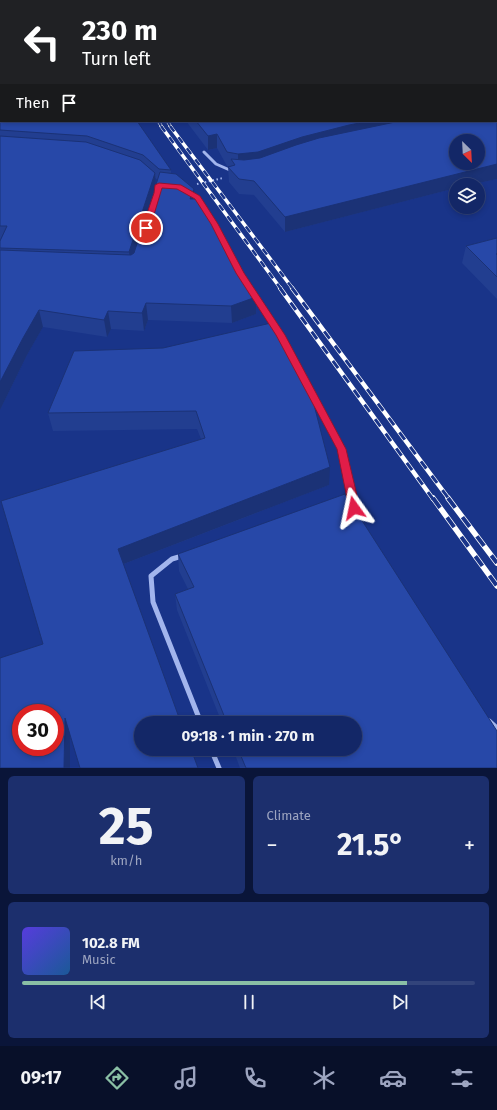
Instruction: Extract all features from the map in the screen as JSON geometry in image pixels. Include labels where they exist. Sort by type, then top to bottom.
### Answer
[{"type":"street","points":[[204,152],[216,164],[234,172]]},
{"type":"street","points":[[185,190],[198,197],[202,204]]},
{"type":"street","points":[[237,266],[280,335],[298,369]]},
{"type":"street","points":[[309,389],[342,449],[354,508],[364,527]]},
{"type":"street","points":[[344,497],[351,494]]},
{"type":"street","points":[[187,554],[172,559],[152,576],[153,602],[198,716]]},
{"type":"street","points":[[485,715],[497,728]]},
{"type":"street","points":[[214,756],[219,768]]},
{"type":"path","points":[[191,186],[229,176]]},
{"type":"building","points":[[0,122],[138,122],[171,170],[159,169],[143,155],[87,136],[0,130]]},
{"type":"building","points":[[197,122],[365,122],[302,137],[258,152],[238,154],[227,152],[217,134],[208,136]]},
{"type":"building","points":[[395,122],[497,122],[497,164],[485,167],[485,134],[449,134],[449,170],[473,170],[285,217],[254,181],[239,179],[228,167],[235,165],[231,159],[244,160],[260,158],[319,138]]},
{"type":"building","points":[[0,136],[86,142],[140,160],[155,173],[129,252],[0,248],[0,241],[7,226],[0,226]]},
{"type":"building","points":[[160,172],[176,174],[194,189],[190,199],[200,199],[242,270],[238,270],[256,297],[231,306],[146,303],[142,313],[108,311],[104,320],[39,310],[0,382],[0,250],[131,255],[134,253]]},
{"type":"building","points":[[497,238],[497,277],[466,246]]},
{"type":"building","points":[[271,323],[314,392],[311,393],[330,467],[118,549],[178,716],[134,716],[134,756],[194,756],[198,768],[80,768],[65,718],[64,768],[0,768],[0,658],[43,644],[1,501],[205,438],[196,411],[48,413],[74,351],[163,348]]},
{"type":"building","points":[[345,494],[497,731],[497,768],[246,768],[241,756],[362,756],[362,716],[224,716],[175,594],[194,587],[178,554]]},
{"type":"railway","points":[[159,122],[162,127]]},
{"type":"railway","points":[[168,122],[171,127]]},
{"type":"railway","points":[[161,126],[281,289]]},
{"type":"railway","points":[[170,126],[293,289]]},
{"type":"railway","points":[[280,288],[433,499]]},
{"type":"railway","points":[[292,288],[449,499]]},
{"type":"railway","points":[[433,498],[497,586]]},
{"type":"railway","points":[[448,498],[497,563]]},
{"type":"route","points":[[146,228],[158,193],[159,185],[178,187],[198,197],[240,273],[280,335],[342,449],[354,508]]}]
